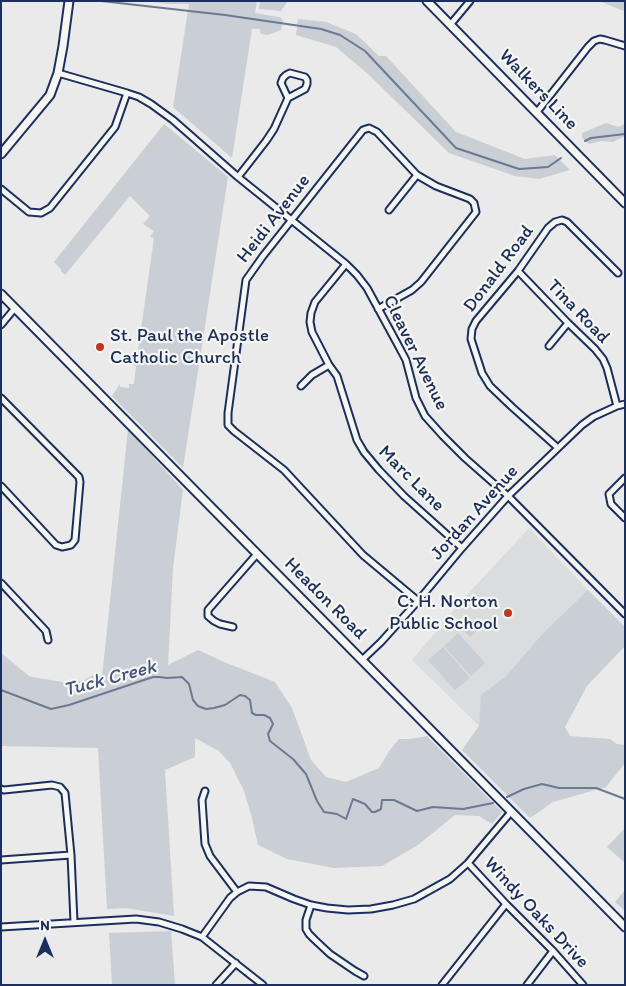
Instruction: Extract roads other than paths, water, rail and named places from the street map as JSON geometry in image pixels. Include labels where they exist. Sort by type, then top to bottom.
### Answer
[{"type":"street","points":[[1,154],[50,94],[58,73],[64,46],[69,1]]},
{"type":"street","name":"Walkers Line","points":[[427,1],[625,203]]},
{"type":"street","points":[[450,25],[470,1]]},
{"type":"street","points":[[537,112],[594,42],[600,39],[625,46]]},
{"type":"street","name":"Cleaver Avenue","points":[[58,73],[140,97],[163,113],[346,264],[367,288],[406,360],[416,398],[426,416],[465,458],[508,496],[625,614]]},
{"type":"street","points":[[238,176],[274,129],[288,98],[305,89],[308,84],[308,80],[305,77],[290,73],[283,78],[281,83],[288,98]]},
{"type":"street","points":[[1,189],[29,212],[41,213],[50,208],[115,127],[127,93]]},
{"type":"street","name":"Heidi Avenue","points":[[378,309],[412,290],[421,282],[476,212],[474,203],[470,199],[424,180],[377,132],[369,128],[363,130],[246,280],[228,425],[284,470],[363,555],[418,601]]},
{"type":"street","points":[[389,210],[418,175]]},
{"type":"street","name":"Donald Road","points":[[558,448],[490,386],[482,373],[471,340],[472,329],[476,320],[518,271],[548,228],[555,222],[562,220],[567,222],[618,273]]},
{"type":"street","name":"Marc Lane","points":[[346,264],[314,302],[310,322],[312,332],[329,365],[337,376],[357,440],[364,452],[404,496],[462,548]]},
{"type":"street","name":"Tina Road","points":[[518,271],[568,324],[595,349],[607,368],[617,406]]},
{"type":"street","name":"Headon Road","points":[[1,294],[625,927]]},
{"type":"street","points":[[1,325],[15,308]]},
{"type":"street","points":[[549,346],[568,324]]},
{"type":"street","points":[[301,386],[312,375],[329,365]]},
{"type":"street","points":[[1,398],[79,477],[75,540],[71,544],[62,547],[56,544],[1,486]]},
{"type":"street","name":"Jordan Avenue","points":[[362,660],[418,601],[508,496],[582,425],[594,417],[625,404]]},
{"type":"street","points":[[625,478],[609,494],[611,504],[625,518]]},
{"type":"street","points":[[234,627],[214,621],[208,616],[208,610],[257,554]]},
{"type":"street","points":[[1,583],[46,631],[48,640]]},
{"type":"street","points":[[1,789],[52,785],[60,787],[65,793],[71,855],[74,922]]},
{"type":"street","points":[[205,791],[202,800],[205,844],[210,856],[237,892]]},
{"type":"street","points":[[202,937],[230,898],[249,886],[266,887],[311,905],[348,910],[371,910],[393,906],[414,899],[450,879],[468,863],[511,812]]},
{"type":"street","points":[[1,860],[71,855]]},
{"type":"street","name":"Windy Oaks Drive","points":[[468,863],[554,951],[583,985]]},
{"type":"street","points":[[442,985],[506,904]]},
{"type":"street","points":[[311,905],[306,920],[306,929],[309,934],[330,954],[364,976]]},
{"type":"street","points":[[1,927],[136,919],[159,922],[202,937],[263,985]]},
{"type":"street","points":[[527,985],[554,951]]},
{"type":"street","points":[[216,985],[236,963]]},
{"type":"waterway","points":[[101,1],[225,15],[321,29],[340,35],[365,51],[456,148],[519,169],[548,167],[561,158]]},
{"type":"waterway","points":[[585,141],[591,138],[625,134]]},
{"type":"waterway","name":"Tuck Creek","points":[[1,690],[51,709],[69,705],[153,677],[182,677],[189,684],[193,700],[198,706],[206,709],[214,708],[225,705],[240,695],[250,700],[252,713],[270,718],[273,724],[268,734],[270,741],[293,759],[306,774],[317,801],[324,812],[337,814],[346,819],[353,799],[365,804],[372,812],[381,809],[382,800],[394,800],[417,811],[433,807],[463,809],[493,803]]},
{"type":"waterway","name":"Tuck Creek","points":[[507,797],[524,789],[542,784],[559,788],[596,788],[625,799]]},
{"type":"place","name":"St. Paul the Apostle Catholic Church","points":[[100,347]]},
{"type":"place","name":"C. H. Norton Public School","points":[[508,613]]}]
